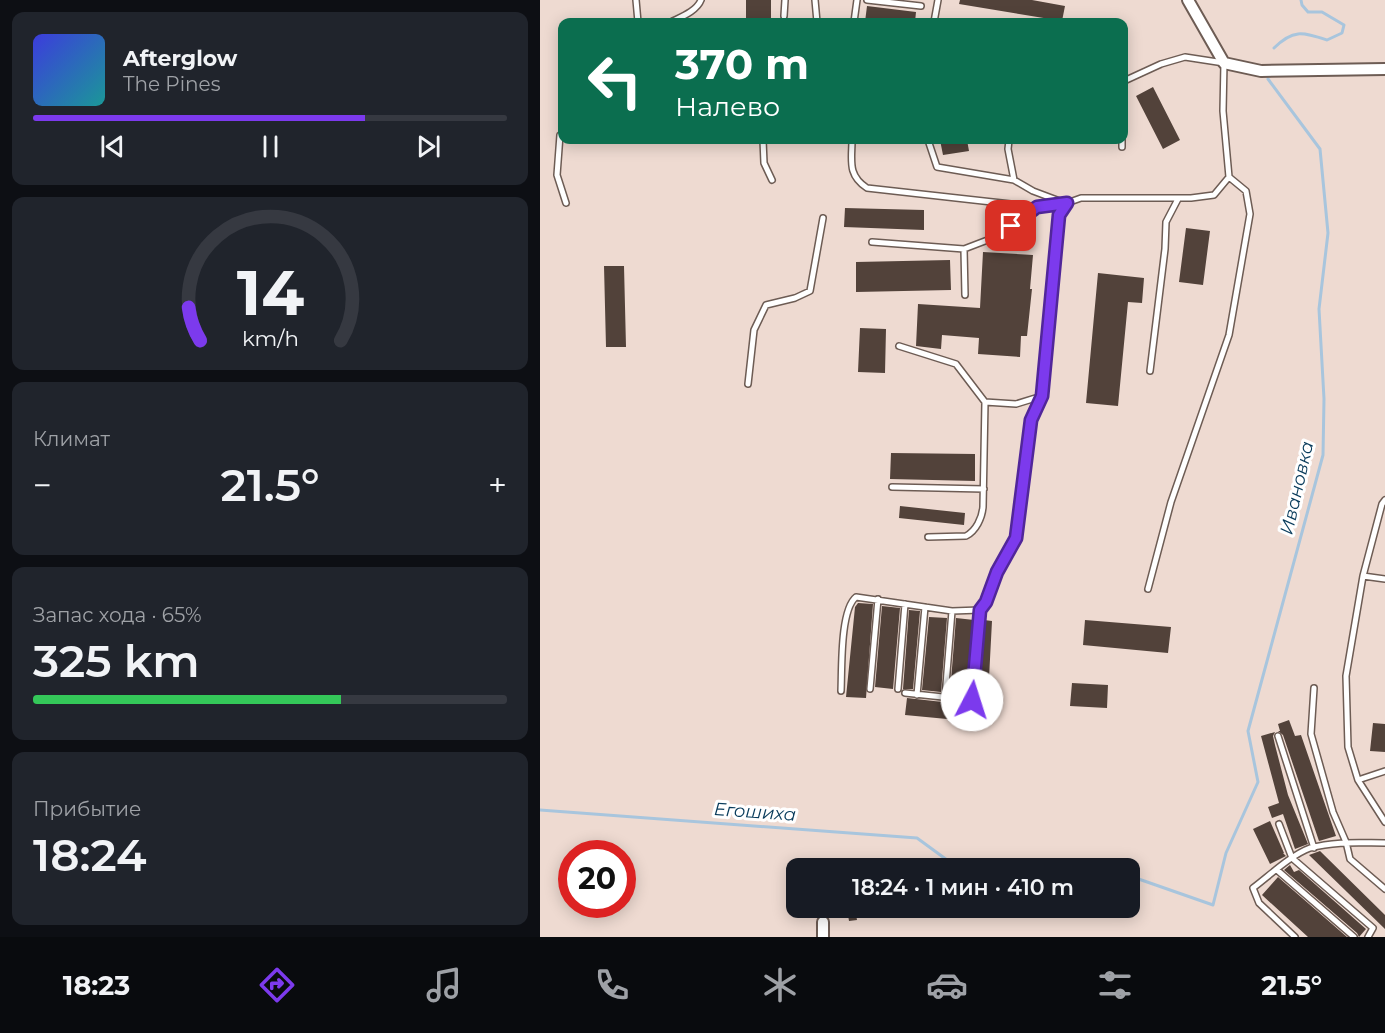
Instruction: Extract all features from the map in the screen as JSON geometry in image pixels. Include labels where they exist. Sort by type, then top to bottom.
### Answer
[{"type":"street","points":[[1188,0],[1224,63],[1261,71],[1385,69]]},
{"type":"street","points":[[823,922],[823,937]]},
{"type":"lane","points":[[636,0],[638,18]]},
{"type":"lane","points":[[678,18],[695,9],[700,0]]},
{"type":"lane","points":[[784,0],[784,16]]},
{"type":"lane","points":[[816,0],[817,18]]},
{"type":"lane","points":[[854,18],[857,0]]},
{"type":"lane","points":[[867,0],[921,6]]},
{"type":"lane","points":[[935,18],[938,0]]},
{"type":"lane","points":[[852,144],[854,177],[867,188],[1037,207],[1067,203],[1081,198],[1178,198],[1214,195],[1228,177],[1223,111],[1224,63],[1185,57],[1161,63],[1128,79]]},
{"type":"lane","points":[[559,144],[557,175],[566,203]]},
{"type":"lane","points":[[763,144],[764,163],[772,180]]},
{"type":"lane","points":[[929,144],[937,166],[1014,180],[1033,192],[1067,203]]},
{"type":"lane","points":[[1009,144],[1014,180]]},
{"type":"lane","points":[[1148,589],[1171,502],[1229,335],[1250,214],[1246,191],[1228,177]]},
{"type":"lane","points":[[1150,371],[1166,249],[1166,222],[1178,198]]},
{"type":"lane","points":[[972,700],[980,610],[1016,538],[1031,420],[1042,396],[1059,215],[1067,203]]},
{"type":"lane","points":[[872,242],[964,249],[998,236],[1037,207]]},
{"type":"lane","points":[[748,384],[754,330],[766,305],[795,298],[810,291],[822,218]]},
{"type":"lane","points":[[964,249],[965,295]]},
{"type":"lane","points":[[899,346],[956,364],[985,402],[982,514],[971,534],[957,537],[928,537]]},
{"type":"lane","points":[[985,402],[1016,404],[1042,396]]},
{"type":"lane","points":[[892,487],[984,489]]},
{"type":"lane","points":[[1385,500],[1363,576],[1346,676],[1348,747],[1358,780],[1385,822]]},
{"type":"lane","points":[[1377,523],[1385,524]]},
{"type":"lane","points":[[1363,576],[1385,579]]},
{"type":"lane","points":[[841,690],[846,615],[850,601],[856,597],[952,611],[980,610]]},
{"type":"lane","points":[[870,689],[878,599]]},
{"type":"lane","points":[[898,689],[905,604]]},
{"type":"lane","points":[[917,695],[925,607]]},
{"type":"lane","points":[[945,697],[952,611]]},
{"type":"lane","points":[[1314,688],[1311,734],[1333,812],[1346,842],[1350,859],[1385,889]]},
{"type":"lane","points":[[905,693],[990,702]]},
{"type":"lane","points":[[1278,736],[1314,848]]},
{"type":"lane","points":[[1358,780],[1385,771]]},
{"type":"lane","points":[[1279,824],[1292,858],[1373,927],[1368,937]]},
{"type":"lane","points":[[1295,937],[1259,903],[1253,888],[1292,858],[1314,848],[1346,842],[1385,843]]},
{"type":"lane","points":[[1277,870],[1354,937]]},
{"type":"building","points":[[746,0],[771,0],[771,18],[746,18]]},
{"type":"building","points":[[960,0],[1032,0],[1065,6],[1063,18],[1044,18],[959,4]]},
{"type":"building","points":[[867,6],[916,12],[915,18],[866,18]]},
{"type":"building","points":[[1153,87],[1180,140],[1163,149],[1136,96]]},
{"type":"building","points":[[941,144],[968,144],[969,151],[943,155]]},
{"type":"building","points":[[845,208],[924,210],[924,230],[844,227]]},
{"type":"building","points":[[1186,228],[1210,231],[1203,285],[1179,282]]},
{"type":"building","points":[[983,252],[1033,255],[1027,336],[1021,336],[1020,357],[978,354],[979,338],[942,335],[941,349],[916,346],[918,304],[980,308]]},
{"type":"building","points":[[950,260],[951,290],[856,292],[856,262]]},
{"type":"building","points":[[604,266],[624,266],[626,347],[606,347]]},
{"type":"building","points":[[1098,273],[1144,278],[1142,303],[1128,302],[1118,406],[1086,403]]},
{"type":"building","points":[[860,328],[886,329],[885,373],[858,372]]},
{"type":"building","points":[[891,453],[975,454],[975,481],[890,479]]},
{"type":"building","points":[[900,506],[965,513],[964,525],[899,518]]},
{"type":"building","points":[[858,603],[873,604],[866,698],[846,697],[855,607]]},
{"type":"building","points":[[882,606],[900,608],[893,689],[875,687]]},
{"type":"building","points":[[909,610],[920,611],[913,689],[903,689]]},
{"type":"building","points":[[929,617],[947,618],[941,692],[922,690]]},
{"type":"building","points":[[956,618],[974,620],[968,695],[950,693]]},
{"type":"building","points":[[984,620],[992,621],[988,697],[977,696]]},
{"type":"building","points":[[1085,620],[1171,627],[1168,653],[1083,645]]},
{"type":"building","points":[[1072,683],[1108,685],[1107,708],[1070,706]]},
{"type":"building","points":[[907,698],[987,707],[987,711],[991,711],[989,723],[905,715]]},
{"type":"building","points":[[1289,720],[1295,736],[1301,735],[1336,836],[1319,841],[1283,735],[1278,731],[1280,731],[1278,724]]},
{"type":"building","points":[[1373,723],[1385,724],[1385,752],[1370,751]]},
{"type":"building","points":[[1275,732],[1273,736],[1288,795],[1308,844],[1295,849],[1283,814],[1272,818],[1268,807],[1279,803],[1261,736]]},
{"type":"building","points":[[1270,821],[1286,856],[1270,864],[1253,829]]},
{"type":"building","points":[[1320,851],[1385,915],[1385,929],[1309,855]]},
{"type":"building","points":[[1290,865],[1294,872],[1299,870],[1366,929],[1359,937],[1284,870]]},
{"type":"building","points":[[1278,877],[1347,937],[1308,937],[1262,895]]},
{"type":"waterway","name":"Ивановка","points":[[1274,48],[1293,35],[1311,35],[1327,40],[1342,33],[1344,25],[1322,12],[1308,12],[1301,0]]},
{"type":"waterway","name":"Ивановка","points":[[1140,879],[1213,905],[1226,853],[1258,782],[1248,731],[1323,455],[1324,399],[1319,309],[1328,233],[1320,149],[1268,79]]},
{"type":"waterway","name":"Егошиха","points":[[540,810],[917,838],[944,858]]},
{"type":"route","points":[[972,700],[980,610],[1016,538],[1031,420],[1042,396],[1059,215],[1067,203],[1037,207],[1011,226]]}]
